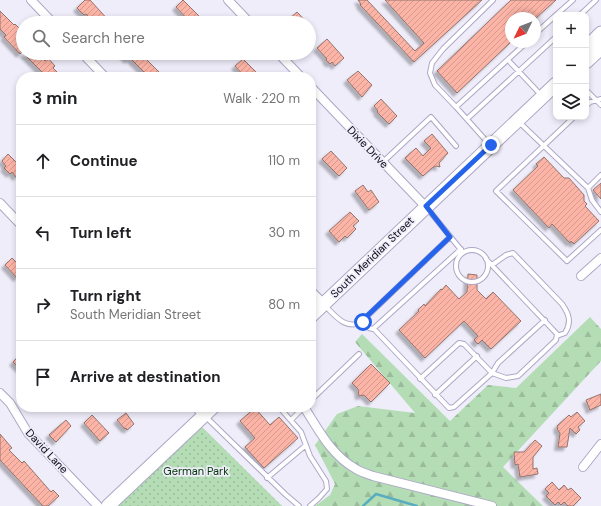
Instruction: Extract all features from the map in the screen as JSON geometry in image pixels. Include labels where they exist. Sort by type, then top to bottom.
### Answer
[{"type":"main road","points":[[589,45],[601,33]]},
{"type":"main road","points":[[589,59],[601,48]]},
{"type":"main road","name":"South Meridian Street","points":[[316,311],[553,87]]},
{"type":"main road","points":[[108,506],[203,412]]},
{"type":"street","points":[[31,0],[46,16]]},
{"type":"street","points":[[228,0],[243,16]]},
{"type":"street","points":[[89,60],[100,72]]},
{"type":"street","points":[[285,60],[297,72]]},
{"type":"street","name":"Dixie Drive","points":[[316,92],[426,206]]},
{"type":"street","points":[[0,203],[16,220]]},
{"type":"street","points":[[581,276],[601,258]]},
{"type":"street","points":[[316,296],[324,304]]},
{"type":"street","name":"David Lane","points":[[0,393],[10,403],[28,433],[98,506]]},
{"type":"street","points":[[307,412],[331,448],[341,459],[356,469],[373,476],[492,506]]},
{"type":"street","points":[[583,467],[601,444]]},
{"type":"lane","points":[[491,145],[435,85],[430,73],[432,63],[443,49],[493,0]]},
{"type":"lane","points":[[559,12],[573,0]]},
{"type":"lane","points":[[583,12],[596,0]]},
{"type":"lane","points":[[541,29],[553,18]]},
{"type":"lane","points":[[467,119],[553,40]]},
{"type":"lane","points":[[456,107],[521,48]]},
{"type":"lane","points":[[508,60],[543,96]]},
{"type":"lane","points":[[589,92],[599,100],[601,105]]},
{"type":"lane","points":[[589,103],[599,100]]},
{"type":"lane","points":[[383,162],[431,117],[456,146]]},
{"type":"lane","points":[[571,120],[496,192],[568,261],[601,230]]},
{"type":"lane","points":[[517,121],[588,188],[592,200],[601,212]]},
{"type":"lane","points":[[588,188],[601,175]]},
{"type":"lane","points":[[426,206],[462,251]]},
{"type":"lane","points":[[324,304],[343,322],[354,325],[360,323],[450,237]]},
{"type":"lane","points":[[374,329],[462,251],[474,250],[479,252],[492,265],[556,332],[557,336]]},
{"type":"lane","points":[[462,251],[457,266],[460,276],[468,282],[474,282],[483,278],[488,269],[486,259]]},
{"type":"lane","points":[[420,379],[459,343],[464,344],[492,372],[506,378],[518,376],[556,340],[557,336],[565,333],[570,322],[568,313],[562,304],[513,253],[506,255],[492,265]]},
{"type":"lane","points":[[362,321],[369,328],[374,329],[446,407],[451,408],[492,372],[495,366],[545,320]]},
{"type":"lane","points":[[316,395],[359,354]]},
{"type":"lane","points":[[435,395],[477,356]]},
{"type":"lane","points":[[207,412],[267,478],[299,506]]},
{"type":"lane","points":[[284,412],[300,432],[310,456],[326,481],[327,488],[310,506]]},
{"type":"lane","points":[[291,420],[299,412]]},
{"type":"lane","points":[[267,478],[306,445]]},
{"type":"green space","points":[[590,317],[601,329],[601,361],[503,467],[543,506],[315,506],[330,495],[335,484],[315,445],[337,414],[358,406],[415,413],[355,342],[362,334],[450,421],[488,385],[516,388]]},
{"type":"green space","name":"German Park","points":[[197,422],[282,506],[107,506]]},
{"type":"building","points":[[85,0],[90,0],[105,16],[84,15],[77,8]]},
{"type":"building","points":[[183,0],[199,16],[184,16],[176,7]]},
{"type":"building","points":[[358,0],[367,0],[415,51],[424,43],[385,0],[482,0],[414,62],[360,5],[361,4]]},
{"type":"building","points":[[511,0],[556,0],[541,14],[541,12],[505,12],[505,48],[457,93],[437,71]]},
{"type":"building","points":[[0,11],[14,25],[16,25],[16,50],[4,37],[6,35],[0,29]]},
{"type":"building","points":[[297,12],[301,16],[292,16]]},
{"type":"building","points":[[327,39],[344,58],[335,66],[332,62],[330,64],[326,60],[327,59],[317,48]]},
{"type":"building","points":[[30,60],[50,60],[55,66],[53,68],[57,72],[42,72]]},
{"type":"building","points":[[132,60],[147,60],[159,72],[144,72]]},
{"type":"building","points":[[244,60],[256,72],[240,72],[235,66]]},
{"type":"building","points":[[358,71],[372,85],[362,97],[347,80]]},
{"type":"building","points":[[381,99],[397,116],[389,124],[377,112],[378,111],[374,106]]},
{"type":"building","points":[[432,134],[448,153],[439,163],[440,167],[436,166],[432,168],[423,176],[405,158],[416,148],[423,156],[431,148],[424,141]]},
{"type":"building","points":[[331,151],[347,168],[339,176],[322,159]]},
{"type":"building","points":[[8,154],[16,162],[16,177],[12,172],[10,174],[4,168],[6,166],[2,161]]},
{"type":"building","points":[[544,157],[564,178],[569,178],[584,195],[584,201],[587,204],[585,206],[599,221],[574,244],[571,241],[570,243],[552,224],[549,228],[513,190],[538,166],[536,164]]},
{"type":"building","points":[[601,183],[601,199],[593,190]]},
{"type":"building","points":[[363,185],[368,192],[371,190],[379,202],[369,210],[355,191]]},
{"type":"building","points":[[350,212],[359,221],[353,226],[356,229],[347,238],[345,236],[339,242],[329,231]]},
{"type":"building","points":[[12,258],[16,262],[16,277],[5,265]]},
{"type":"building","points":[[468,274],[477,275],[477,290],[486,299],[493,292],[521,321],[491,349],[482,340],[478,344],[474,340],[478,336],[464,321],[425,358],[399,330],[419,311],[418,310],[424,304],[425,306],[446,285],[459,299],[467,292]]},
{"type":"building","points":[[371,364],[390,383],[371,402],[364,395],[359,396],[358,389],[352,383]]},
{"type":"building","points":[[601,394],[601,405],[590,410],[586,400]]},
{"type":"building","points":[[250,412],[259,412],[270,425],[279,417],[298,438],[264,468],[245,447],[255,438],[240,421]]},
{"type":"building","points":[[577,412],[585,421],[578,427],[580,430],[576,434],[570,428],[567,447],[558,447],[560,433],[557,426],[569,415],[571,417]]},
{"type":"building","points":[[126,413],[134,424],[127,430],[117,420]]},
{"type":"building","points":[[92,415],[109,433],[100,441],[84,423]]},
{"type":"building","points":[[66,420],[71,426],[56,442],[49,435]]},
{"type":"building","points":[[0,434],[12,448],[9,450],[22,463],[24,461],[51,492],[53,490],[59,496],[48,506],[43,506],[0,460]]},
{"type":"building","points":[[535,440],[542,446],[533,457],[533,469],[537,468],[538,474],[520,477],[518,464],[515,465],[514,452],[524,452]]},
{"type":"building","points":[[552,482],[559,490],[564,485],[568,490],[571,488],[581,498],[573,506],[568,506],[564,502],[561,505],[558,502],[555,505],[546,496],[549,493],[545,489]]},
{"type":"waterway","points":[[363,506],[376,494],[417,506]]},
{"type":"route","points":[[363,322],[362,321],[366,317],[450,237],[426,206],[491,145]]}]
